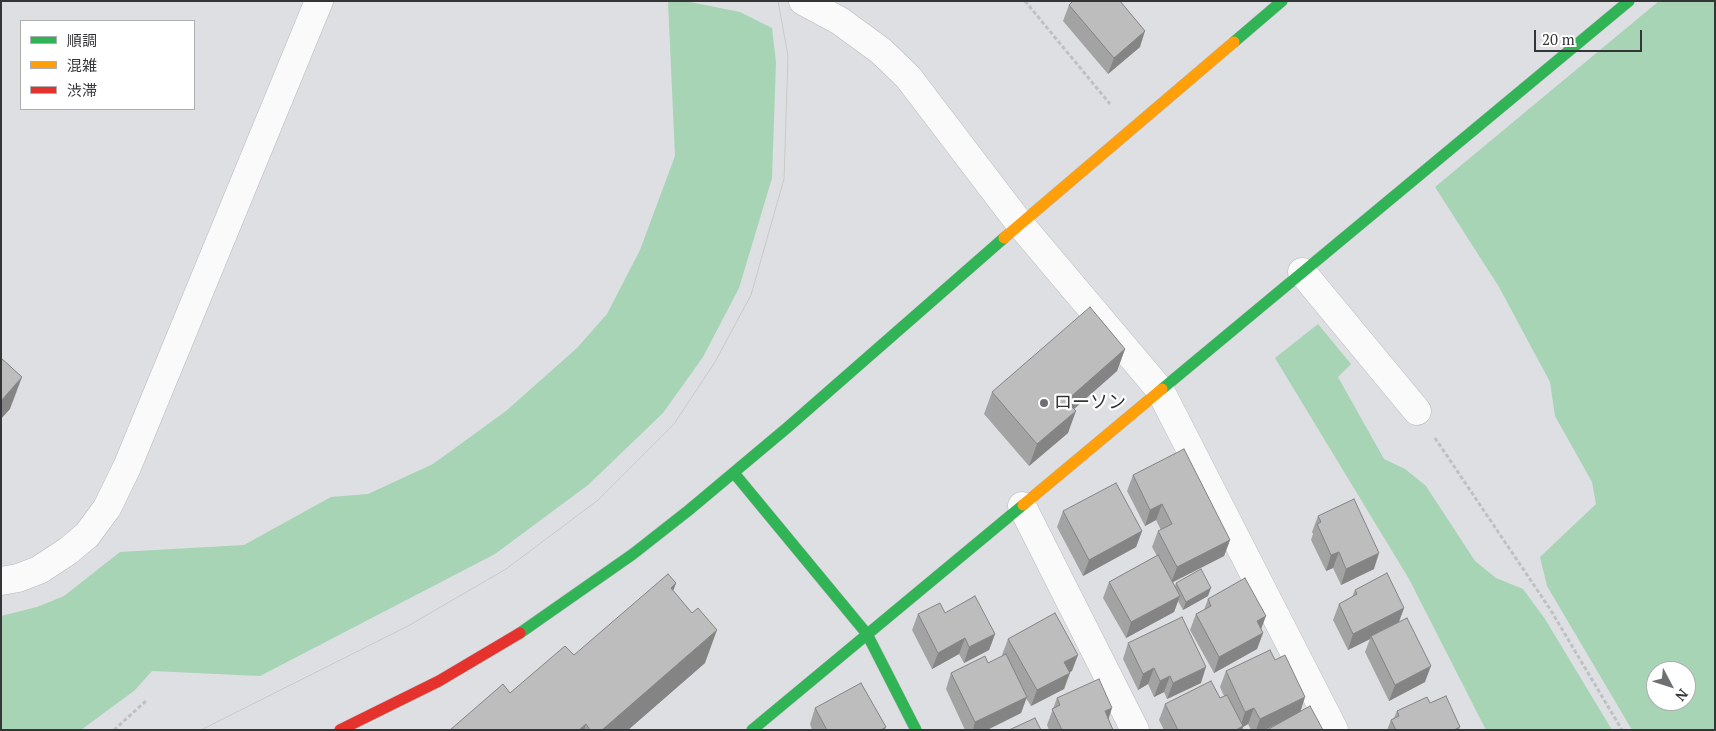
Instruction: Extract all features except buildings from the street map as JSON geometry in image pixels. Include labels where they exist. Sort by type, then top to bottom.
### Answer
[{"type":"street","points":[[1,582],[39,570],[68,551],[87,534],[107,508],[127,467],[319,1]]},
{"type":"street","points":[[803,1],[840,21],[881,51],[908,77],[1020,224],[1160,390],[1334,730]]},
{"type":"street","points":[[340,730],[439,681],[541,620],[633,554],[734,473],[1020,224],[1282,1]]},
{"type":"street","points":[[752,730],[1628,1]]},
{"type":"street","points":[[1302,272],[1417,411]]},
{"type":"street","points":[[734,473],[867,634],[916,730]]},
{"type":"street","points":[[1022,506],[1135,730]]},
{"type":"path","points":[[1025,1],[1110,104]]},
{"type":"path","points":[[1417,411],[1550,609],[1622,730]]},
{"type":"path","points":[[114,730],[147,700]]},
{"type":"green space","points":[[668,1],[685,1],[740,12],[772,28],[776,62],[772,178],[739,288],[703,357],[663,413],[588,485],[495,554],[260,676],[152,671],[135,690],[81,730],[1,730],[1,616],[37,607],[64,596],[120,552],[244,545],[331,497],[368,494],[433,464],[506,411],[577,348],[607,314],[640,250],[675,156]]},
{"type":"green space","points":[[1659,1],[1715,1],[1715,730],[1632,730],[1547,586],[1540,557],[1596,504],[1592,482],[1555,416],[1550,382],[1499,287],[1435,187]]},
{"type":"green space","points":[[1318,324],[1351,364],[1338,377],[1384,459],[1405,469],[1426,486],[1475,561],[1496,578],[1523,589],[1545,619],[1612,730],[1486,730],[1409,579],[1275,358]]},
{"type":"tram line","points":[[201,730],[408,626],[506,569],[598,500],[674,424],[715,362],[751,295],[784,179],[788,56],[778,1]]},
{"type":"traffic: fast","points":[[1234,42],[1282,1]]},
{"type":"traffic: fast","points":[[1162,389],[1629,1]]},
{"type":"traffic: fast","points":[[520,633],[633,554],[689,510],[788,427],[1004,238]]},
{"type":"traffic: fast","points":[[734,473],[867,634],[916,730]]},
{"type":"traffic: fast","points":[[752,730],[1023,505]]},
{"type":"traffic: slow","points":[[1004,238],[1234,42]]},
{"type":"traffic: slow","points":[[1023,505],[1162,389]]},
{"type":"traffic: jam","points":[[340,730],[439,681],[520,633]]},
{"type":"place","name":"ローソン","points":[[1044,403]]}]
